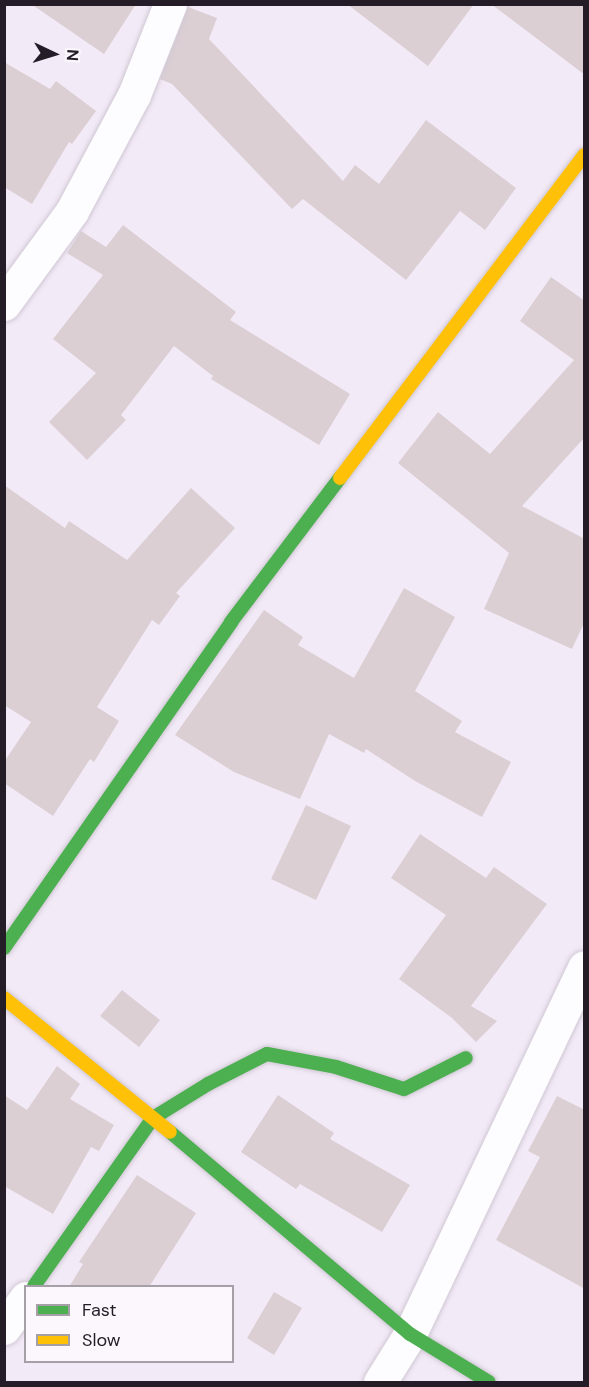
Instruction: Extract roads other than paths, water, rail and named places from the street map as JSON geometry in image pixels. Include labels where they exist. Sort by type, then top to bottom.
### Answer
[{"type":"street","points":[[4,304],[72,211],[134,95],[170,4]]},
{"type":"street","points":[[4,948],[231,622],[585,155]]},
{"type":"street","points":[[380,1383],[410,1334],[584,969]]},
{"type":"street","points":[[4,998],[153,1118],[410,1334],[489,1383]]},
{"type":"street","points":[[35,1285],[153,1118],[208,1084],[267,1054],[336,1067],[404,1089],[466,1058]]},
{"type":"street","points":[[4,1328],[24,1301]]}]
